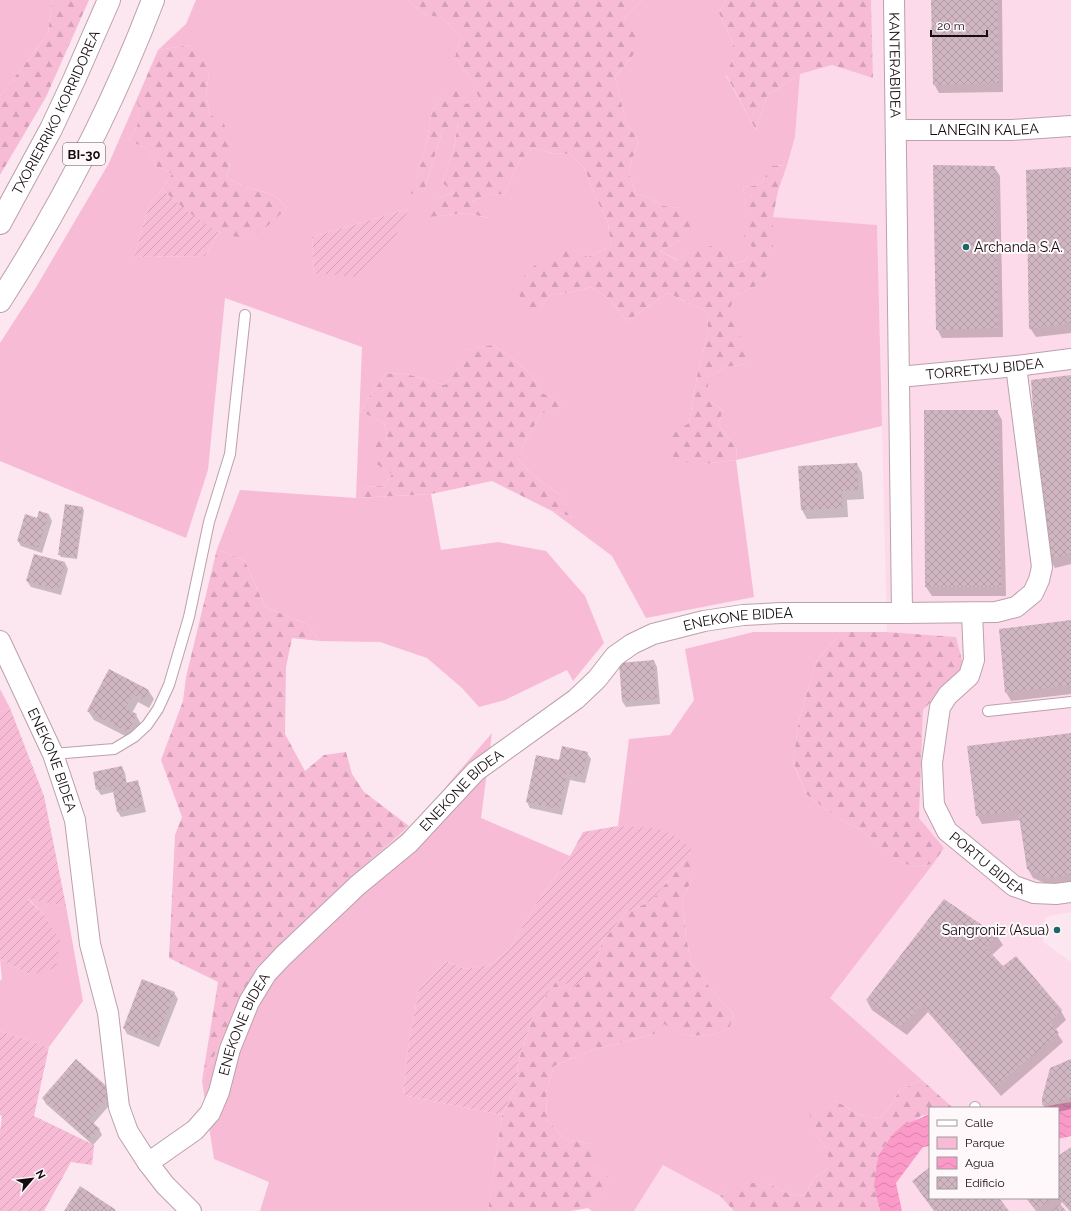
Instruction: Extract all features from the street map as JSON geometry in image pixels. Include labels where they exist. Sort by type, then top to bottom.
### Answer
[{"type":"highway","name":"TXORIERRIKO KORRIDOREA","points":[[0,224],[51,129],[109,0]]},
{"type":"highway","name":"BI-30","points":[[0,302],[32,251],[63,196],[88,147],[112,97],[153,0]]},
{"type":"street","name":"KANTERABIDEA","points":[[894,0],[902,613]]},
{"type":"street","name":"LANEGIN KALEA","points":[[896,130],[1012,130],[1071,126]]},
{"type":"street","name":"TORRETXU BIDEA","points":[[899,377],[1016,366],[1071,359]]},
{"type":"street","name":"ENEKONE BIDEA","points":[[148,1163],[195,1130],[210,1113],[218,1092],[230,1049],[249,1002],[266,974],[358,885],[409,842],[476,771],[576,699],[597,679],[615,656],[632,644],[653,634],[704,622],[743,615],[781,613],[996,612],[1016,607],[1033,593],[1039,580],[1042,567],[1016,366]]},
{"type":"street","name":"PORTU BIDEA","points":[[972,613],[974,660],[969,676],[948,695],[940,707],[932,763],[934,805],[947,831],[1014,886],[1034,893],[1056,894],[1071,892]]},
{"type":"street","name":"ENEKONE BIDEA","points":[[0,641],[53,754],[75,820],[90,944],[108,1013],[119,1107],[128,1132],[148,1163],[165,1185],[191,1211]]},
{"type":"lane","points":[[53,754],[114,748],[134,737],[147,725],[158,709],[169,685],[189,617],[209,522],[230,454],[245,315]]},
{"type":"lane","points":[[988,711],[1071,702]]},
{"type":"shaded area","points":[[871,0],[1071,0],[1071,912],[1045,917],[1043,942],[1071,962],[1071,1102],[1041,1107],[952,1107],[830,998],[944,848],[919,818],[923,710],[964,668],[956,637],[887,632],[877,225],[773,217],[778,191],[795,137],[800,74],[832,65],[873,78]]},
{"type":"shaded area","points":[[1071,1136],[1071,1211],[902,1211],[896,1183],[923,1147],[929,1146],[929,1199],[1059,1199],[1059,1139]]},
{"type":"shaded area","points":[[663,1165],[720,1196],[734,1211],[634,1211]]},
{"type":"green space","points":[[0,0],[52,0],[48,34],[0,96]]},
{"type":"green space","points":[[52,0],[89,0],[46,97],[0,175],[0,96],[48,34]]},
{"type":"green space","points":[[196,0],[409,0],[423,14],[443,18],[461,36],[455,57],[471,79],[481,100],[465,104],[451,84],[432,111],[425,151],[411,193],[424,191],[443,129],[458,122],[454,149],[442,183],[455,192],[439,198],[430,217],[465,213],[489,218],[472,201],[489,195],[504,194],[520,160],[533,148],[552,153],[570,154],[585,169],[595,196],[608,223],[611,246],[588,257],[569,251],[538,310],[550,295],[572,292],[591,287],[609,299],[627,321],[668,293],[707,312],[708,334],[698,371],[689,423],[704,464],[736,460],[754,597],[646,618],[612,556],[552,511],[572,517],[565,498],[537,479],[518,460],[524,444],[541,414],[565,405],[542,393],[532,375],[508,355],[492,345],[464,350],[457,370],[445,385],[403,373],[385,374],[360,411],[384,423],[388,439],[372,444],[376,463],[392,474],[384,486],[364,487],[357,498],[431,494],[441,550],[498,542],[546,551],[585,596],[604,643],[573,681],[567,670],[505,700],[479,707],[462,688],[427,658],[380,642],[320,641],[307,624],[265,607],[245,561],[217,549],[240,490],[356,498],[362,347],[225,298],[208,470],[186,538],[0,461],[0,343],[35,289],[109,163],[136,101],[139,107],[137,127],[128,140],[148,149],[156,166],[172,174],[149,206],[134,257],[205,256],[219,232],[248,238],[287,208],[274,195],[243,186],[226,177],[230,164],[210,115],[206,93],[209,74],[191,45],[158,50],[186,24]],"holes":[[[408,209],[314,273],[312,237]]]},
{"type":"green space","points":[[409,0],[642,0],[624,18],[644,35],[634,54],[615,77],[626,122],[639,142],[632,159],[629,174],[636,194],[649,198],[664,206],[681,208],[700,223],[680,240],[660,251],[677,260],[689,252],[715,245],[730,250],[733,264],[745,261],[752,247],[744,236],[746,211],[743,187],[754,186],[763,182],[770,166],[787,165],[778,191],[773,217],[773,248],[767,275],[754,287],[735,295],[729,311],[738,335],[754,351],[746,364],[725,367],[708,378],[708,400],[723,410],[718,425],[737,449],[736,460],[704,464],[674,461],[670,436],[689,423],[698,371],[708,334],[707,312],[668,293],[627,321],[609,299],[591,287],[572,292],[550,295],[538,310],[523,307],[518,291],[526,272],[541,261],[569,250],[588,257],[611,246],[608,223],[595,196],[585,169],[570,154],[552,153],[533,148],[520,160],[504,194],[489,195],[472,201],[492,210],[490,218],[465,213],[430,217],[427,205],[439,198],[455,192],[442,183],[454,149],[458,123],[443,129],[424,191],[410,194],[425,151],[432,111],[451,83],[465,87],[465,104],[480,100],[471,79],[455,57],[461,36],[443,18],[423,14]]},
{"type":"green space","points":[[642,0],[726,0],[719,13],[733,43],[733,58],[726,76],[756,130],[767,96],[800,74],[795,137],[787,165],[771,166],[763,182],[754,186],[743,187],[746,212],[745,236],[753,247],[745,261],[733,264],[689,252],[678,260],[660,251],[680,240],[681,208],[664,206],[649,198],[636,194],[629,174],[632,159],[639,142],[626,122],[615,77],[634,54],[624,18]]},
{"type":"green space","points":[[726,0],[871,0],[873,78],[832,65],[800,74],[767,96],[756,130],[726,75],[733,58],[733,43],[719,13]]},
{"type":"green space","points":[[191,45],[201,56],[209,74],[206,93],[210,115],[223,121],[230,142],[231,155],[226,177],[243,186],[274,195],[287,208],[265,228],[248,238],[234,236],[212,229],[189,214],[162,189],[172,174],[156,166],[148,149],[128,140],[137,127],[139,107],[136,101],[158,50]]},
{"type":"green space","points":[[162,189],[189,212],[219,232],[205,256],[134,257],[149,206]]},
{"type":"green space","points":[[408,209],[404,221],[387,251],[355,277],[314,273],[312,237]]},
{"type":"green space","points":[[773,217],[877,225],[882,426],[736,460],[737,449],[718,425],[723,410],[708,400],[708,378],[725,367],[746,364],[738,335],[728,311],[735,295],[754,287],[773,248]]},
{"type":"green space","points":[[492,345],[508,355],[532,375],[542,393],[566,405],[541,414],[524,444],[518,460],[537,479],[565,498],[573,517],[552,511],[492,481],[431,494],[356,498],[364,487],[384,486],[392,474],[375,463],[371,443],[388,439],[384,423],[360,411],[385,374],[403,373],[445,385],[457,370],[463,350]]},
{"type":"green space","points":[[217,549],[245,561],[265,607],[307,624],[320,641],[292,638],[286,667],[285,734],[305,771],[324,755],[346,752],[352,774],[364,792],[409,826],[257,967],[202,1081],[218,982],[169,958],[175,835],[182,817],[161,760],[183,701],[186,677]]},
{"type":"green space","points":[[753,632],[841,632],[816,662],[799,720],[793,763],[806,794],[836,817],[861,830],[891,856],[913,867],[933,864],[830,998],[922,1080],[900,1090],[889,1108],[880,1118],[860,1115],[836,1101],[815,1134],[828,1150],[828,1168],[813,1179],[805,1196],[789,1194],[767,1183],[740,1183],[720,1196],[663,1165],[634,1211],[592,1211],[588,1208],[614,1182],[592,1165],[592,1144],[565,1139],[547,1120],[546,1093],[554,1066],[592,1050],[654,1034],[664,1023],[685,1036],[711,1035],[729,1029],[734,1014],[713,992],[691,962],[686,937],[682,899],[693,878],[676,836],[656,829],[618,826],[629,739],[670,735],[694,700],[685,649]]},
{"type":"green space","points":[[841,632],[887,632],[956,637],[964,668],[923,710],[919,818],[944,848],[933,864],[913,867],[890,856],[861,830],[836,817],[806,794],[793,762],[799,720],[816,662]]},
{"type":"green space","points":[[0,689],[10,708],[0,712]]},
{"type":"green space","points":[[10,708],[44,796],[66,906],[28,899],[44,915],[60,940],[56,968],[30,975],[0,959],[0,712]]},
{"type":"green space","points":[[492,733],[481,818],[570,856],[538,901],[510,948],[492,964],[465,969],[446,961],[419,989],[408,1048],[403,1095],[502,1115],[488,1211],[260,1211],[269,1182],[214,1159],[202,1081],[257,967],[373,858],[427,812],[449,783]]},
{"type":"green space","points":[[618,826],[656,828],[676,836],[693,851],[651,901],[625,913],[602,942],[596,961],[575,987],[557,980],[534,1013],[518,1062],[517,1083],[502,1115],[403,1095],[408,1048],[419,989],[446,961],[465,969],[492,964],[510,948],[538,901],[570,856],[583,832]]},
{"type":"green space","points":[[693,851],[693,878],[682,899],[686,937],[691,962],[713,992],[734,1014],[729,1029],[711,1035],[685,1036],[664,1024],[654,1034],[592,1050],[554,1066],[546,1093],[547,1120],[565,1139],[592,1144],[592,1165],[615,1182],[588,1208],[570,1211],[488,1211],[502,1115],[517,1083],[518,1062],[534,1013],[557,980],[596,961],[602,942],[625,913],[651,901]]},
{"type":"green space","points":[[28,898],[66,906],[83,1001],[49,1047],[0,1031],[0,981],[2,979],[0,959],[30,975],[44,915]]},
{"type":"green space","points":[[0,1031],[49,1047],[34,1116],[94,1145],[92,1165],[71,1162],[44,1211],[0,1211],[0,1132],[2,1116],[0,1115]]},
{"type":"green space","points":[[922,1080],[952,1107],[929,1107],[929,1114],[921,1116],[891,1136],[878,1156],[875,1185],[880,1211],[734,1211],[720,1196],[739,1183],[767,1183],[789,1194],[805,1196],[813,1179],[828,1168],[828,1150],[815,1134],[809,1112],[836,1101],[860,1115],[880,1118],[889,1108],[900,1090]]},
{"type":"water","points":[[1071,1102],[1071,1136],[1059,1139],[1059,1107],[1041,1107]]},
{"type":"water","points":[[929,1114],[929,1146],[923,1147],[896,1183],[902,1211],[880,1211],[874,1185],[878,1156],[891,1136],[903,1125]]},
{"type":"building","points":[[931,0],[997,0],[999,83],[933,85]]},
{"type":"building","name":"Archanda S.A.","points":[[933,165],[995,166],[998,328],[936,330]]},
{"type":"building","points":[[1071,167],[1071,323],[1029,329],[1026,170]]},
{"type":"building","points":[[1071,375],[1071,554],[1049,559],[1037,463],[1031,380]]},
{"type":"building","points":[[924,410],[998,410],[1001,587],[925,587]]},
{"type":"building","points":[[857,463],[859,490],[842,491],[843,508],[801,510],[798,466]]},
{"type":"building","points":[[65,504],[83,507],[76,557],[58,555]]},
{"type":"building","points":[[39,511],[49,514],[38,548],[17,541],[25,514],[37,518]]},
{"type":"building","points":[[34,554],[65,562],[58,590],[26,581]]},
{"type":"building","points":[[1071,620],[1071,685],[1005,693],[999,629]]},
{"type":"building","points":[[654,660],[657,699],[622,701],[619,663]]},
{"type":"building","points":[[109,669],[149,690],[144,700],[133,694],[125,708],[137,714],[128,732],[87,711]]},
{"type":"building","points":[[1071,733],[1071,875],[1048,878],[1027,869],[1018,810],[976,816],[967,746]]},
{"type":"building","points":[[562,746],[588,752],[582,778],[567,774],[559,809],[526,802],[536,755],[559,760]]},
{"type":"building","points":[[122,766],[126,783],[138,780],[143,806],[117,812],[112,786],[96,790],[93,772]]},
{"type":"building","points":[[944,899],[998,936],[985,947],[1003,966],[1016,956],[1062,1010],[1050,1021],[1059,1033],[995,1087],[922,1004],[901,1027],[866,1000]]},
{"type":"building","points":[[142,979],[175,992],[156,1041],[123,1028]]},
{"type":"building","points":[[76,1059],[113,1092],[89,1119],[100,1129],[89,1140],[42,1098]]},
{"type":"building","points":[[1071,1059],[1071,1098],[1042,1105],[1042,1098],[1050,1068]]},
{"type":"building","points":[[1071,1147],[1071,1211],[1059,1197],[1059,1155]]},
{"type":"building","points":[[929,1168],[929,1199],[1000,1199],[1009,1211],[934,1211],[912,1181]]},
{"type":"building","points":[[80,1186],[116,1210],[64,1211]]},
{"type":"building","points":[[1027,1199],[1051,1199],[1036,1210]]},
{"type":"building","points":[[1060,1204],[1066,1211],[1052,1211]]},
{"type":"place","name":"Archanda S.A.","points":[[966,247]]},
{"type":"place","name":"Sangroniz (Asua)","points":[[1057,930]]}]
